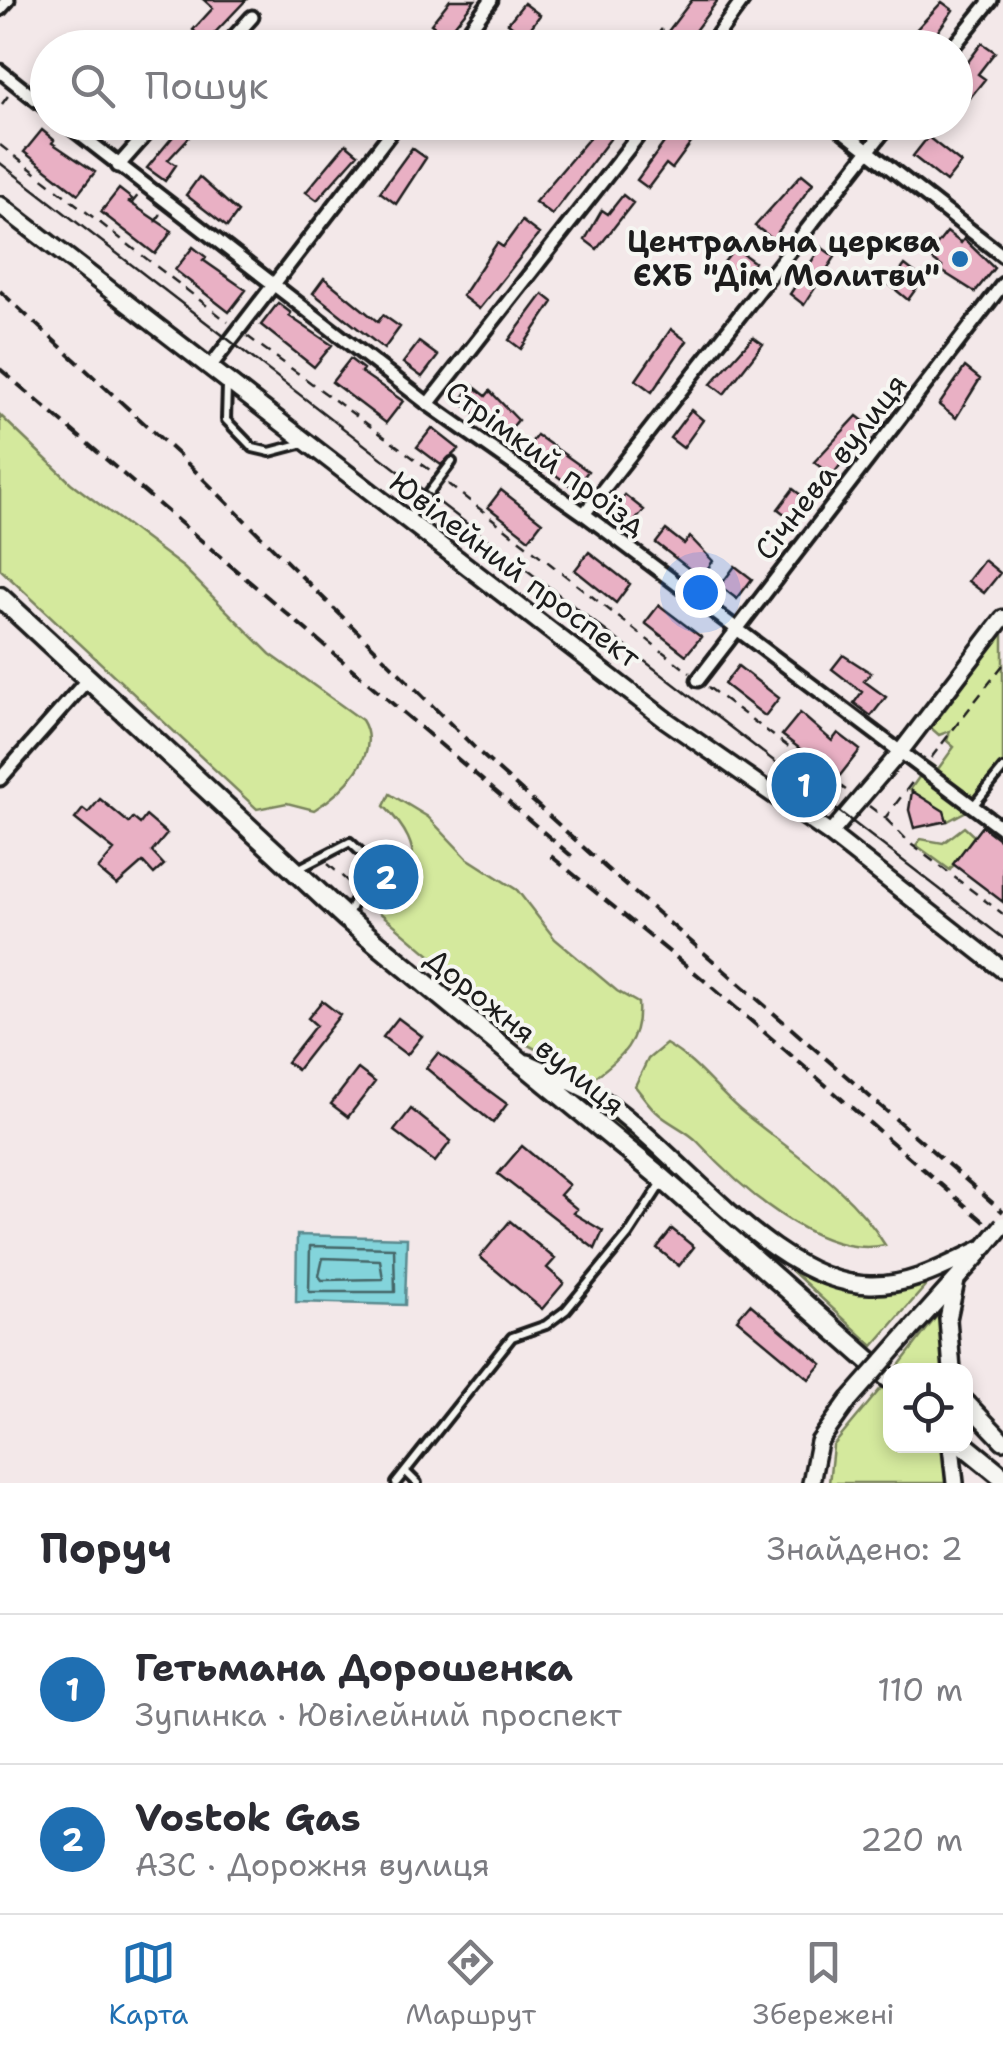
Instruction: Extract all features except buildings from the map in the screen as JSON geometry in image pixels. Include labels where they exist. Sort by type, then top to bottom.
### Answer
[{"type":"main road","name":"Ювілейний проспект","points":[[0,205],[666,720],[830,834],[1003,970]]},
{"type":"main road","name":"Дорожня вулиця","points":[[0,597],[346,918],[663,1180],[883,1373]]},
{"type":"main road","points":[[505,1053],[592,1093],[750,1227],[802,1265],[831,1279],[872,1285],[901,1282],[985,1247]]},
{"type":"main road","points":[[810,1483],[819,1442],[849,1400],[1003,1225]]},
{"type":"main road","points":[[951,1363],[948,1319],[956,1278]]},
{"type":"main road","points":[[973,1409],[1003,1440]]},
{"type":"main road","points":[[973,1452],[1003,1478]]},
{"type":"main road","points":[[952,1453],[954,1483]]},
{"type":"street","points":[[0,9],[8,0]]},
{"type":"street","points":[[469,30],[491,0]]},
{"type":"street","points":[[721,30],[743,0]]},
{"type":"street","points":[[966,30],[990,0]]},
{"type":"street","points":[[240,30],[252,17]]},
{"type":"street","points":[[0,71],[30,95]]},
{"type":"street","name":"Стрімкий проїзд","points":[[86,140],[428,404],[584,514],[1003,829]]},
{"type":"street","points":[[118,166],[141,140]]},
{"type":"street","points":[[210,367],[385,140]]},
{"type":"street","points":[[428,404],[636,140]]},
{"type":"street","points":[[854,140],[1003,256]]},
{"type":"street","points":[[584,514],[877,140]]},
{"type":"street","name":"Січнева вулиця","points":[[698,680],[1003,284]]},
{"type":"street","points":[[830,834],[901,751],[1003,618]]},
{"type":"street","points":[[0,779],[88,679]]},
{"type":"lane","points":[[227,384],[226,420],[241,438],[270,452],[305,443]]},
{"type":"lane","points":[[408,521],[452,462]]},
{"type":"lane","points":[[974,806],[1003,769]]},
{"type":"lane","points":[[296,870],[350,842],[371,862],[346,918]]},
{"type":"lane","points":[[396,1483],[512,1337],[546,1325],[566,1310],[628,1236],[663,1180]]},
{"type":"lane","points":[[406,1472],[417,1483]]},
{"type":"path","points":[[0,146],[240,331],[440,478],[698,680],[885,818],[912,845],[1003,914]]},
{"type":"path","points":[[885,818],[1003,665]]},
{"type":"path","points":[[323,859],[360,893]]},
{"type":"green space","points":[[0,415],[71,483],[184,568],[270,654],[362,720],[367,746],[347,783],[314,810],[287,803],[257,809],[0,569]]},
{"type":"green space","points":[[1003,633],[1003,767],[972,808],[948,821],[940,810],[910,790],[929,763],[938,769],[954,747],[947,741],[950,731],[939,735],[931,728]]},
{"type":"green space","points":[[390,794],[428,817],[467,858],[517,890],[555,939],[617,991],[638,1003],[636,1028],[628,1047],[594,1078],[498,1026],[467,996],[457,978],[379,912],[391,890],[412,876],[413,866],[408,838],[384,806]]},
{"type":"green space","points":[[964,827],[974,836],[950,870],[916,845],[921,839],[943,843]]},
{"type":"green space","points":[[666,1044],[740,1110],[838,1188],[885,1245],[860,1247],[834,1241],[782,1216],[735,1179],[694,1138],[656,1112],[635,1086],[648,1059]]},
{"type":"green space","points":[[580,1092],[808,1276],[868,1290],[899,1289],[930,1281],[873,1346],[789,1268]]},
{"type":"green space","points":[[940,1312],[943,1363],[901,1363]]},
{"type":"green space","points":[[882,1387],[883,1453],[948,1453],[950,1483],[829,1483],[833,1446]]},
{"type":"water","points":[[297,1235],[407,1238],[405,1305],[296,1302]]},
{"type":"tram line","points":[[0,163],[1003,938]]},
{"type":"railway","points":[[0,291],[182,458],[479,752],[606,868],[1003,1212]]},
{"type":"railway","points":[[0,369],[575,859]]},
{"type":"railway","points":[[551,856],[699,976],[1003,1238]]},
{"type":"place","name":"Центральна церква ЄХБ \"Дім Молитви\"","points":[[960,259]]},
{"type":"place","name":"Гетьмана Дорошенка","points":[[804,785]]},
{"type":"place","name":"Vostok Gas","points":[[386,877]]}]
